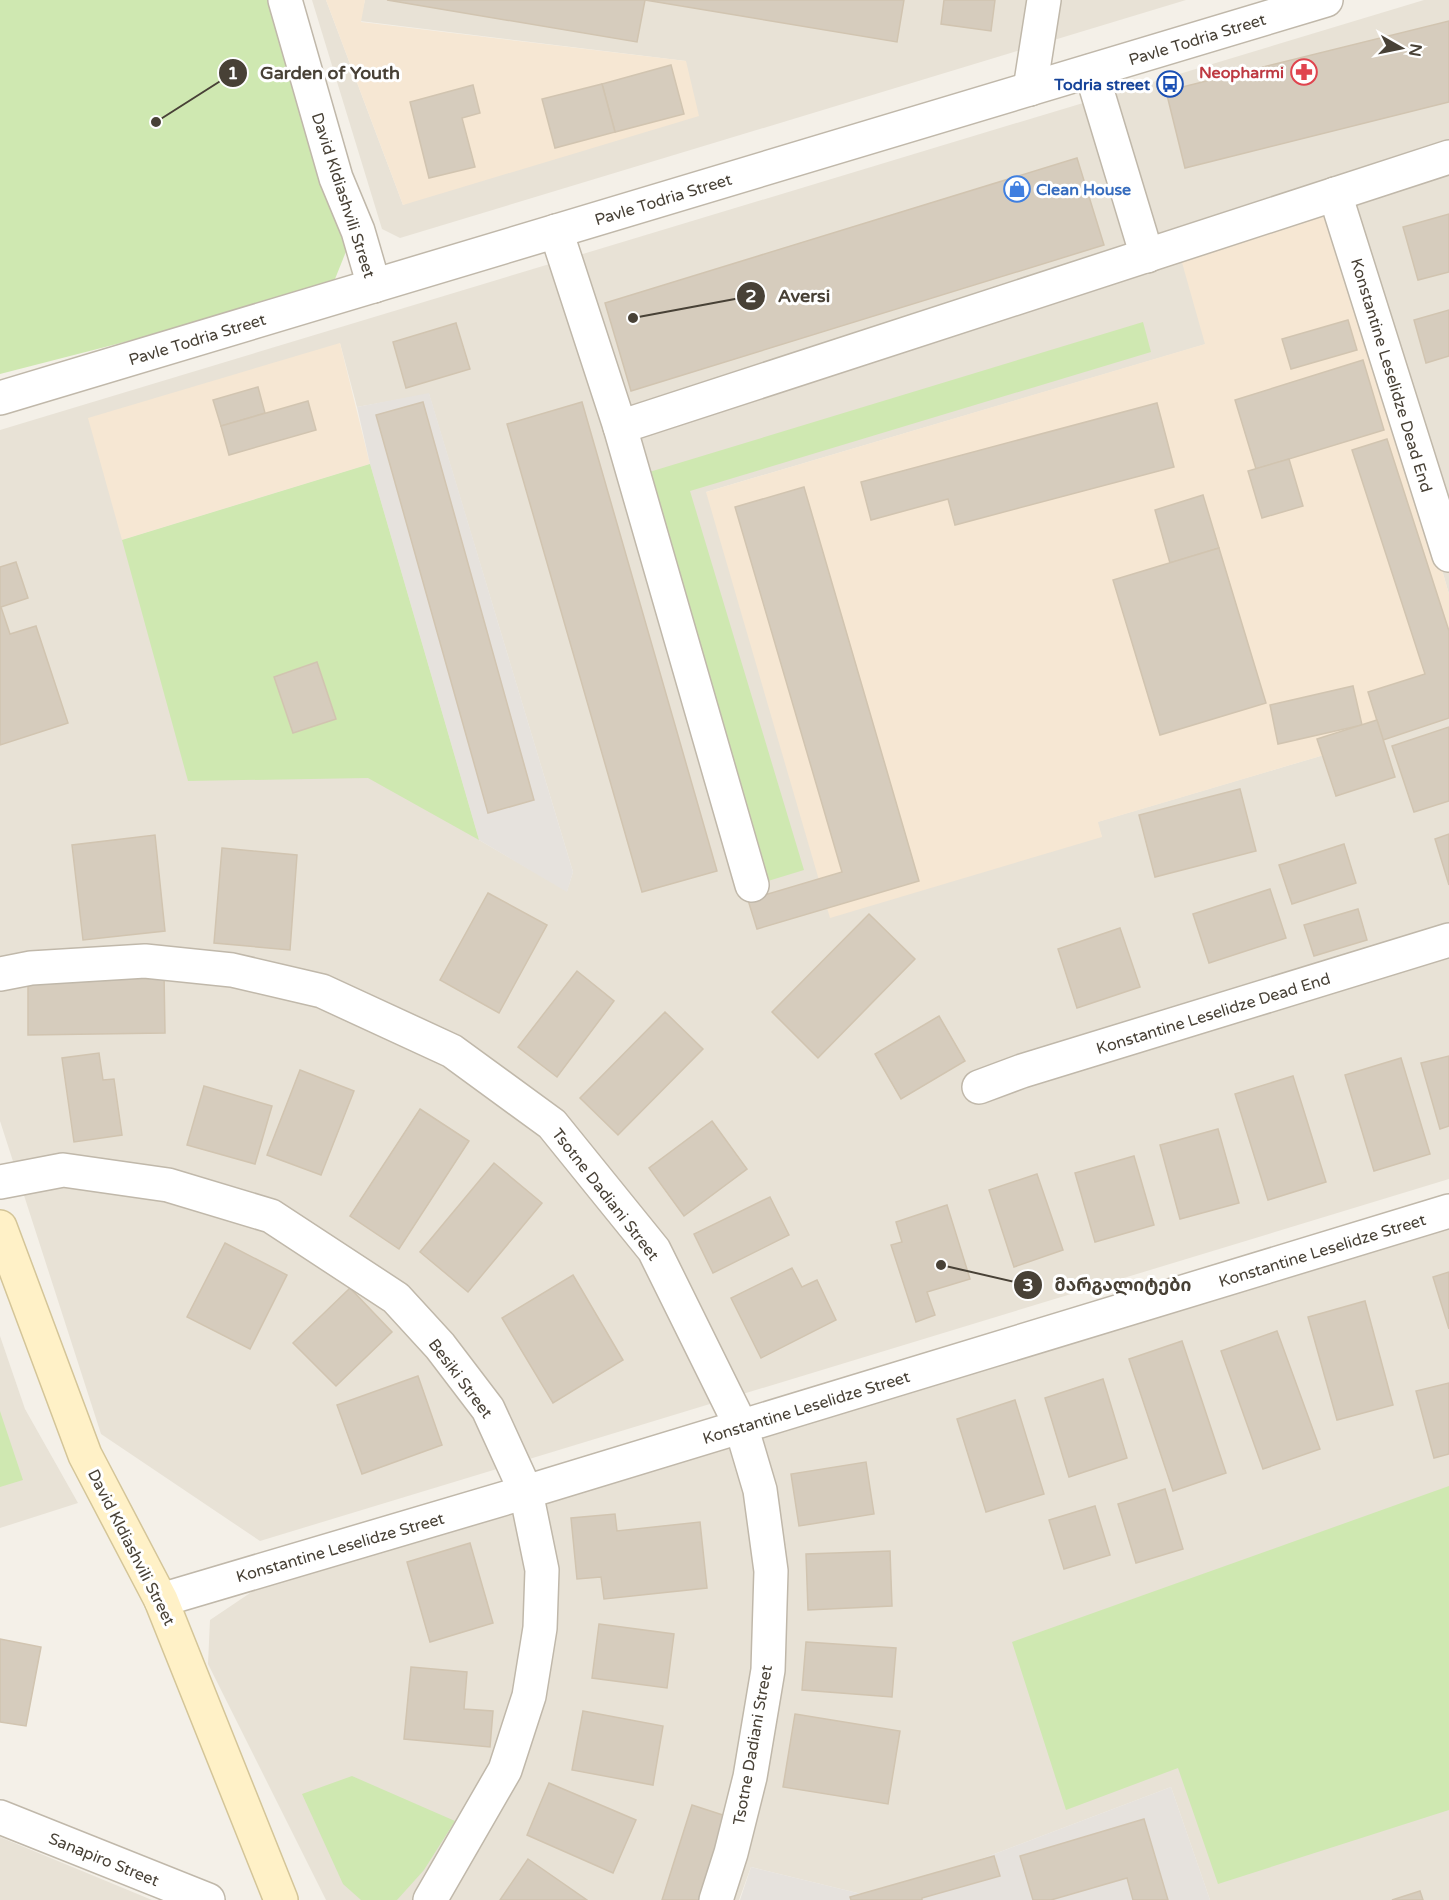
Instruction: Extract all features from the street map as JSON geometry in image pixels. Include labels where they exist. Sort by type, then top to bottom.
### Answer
[{"type":"main road","name":"David Kldiashvili Street","points":[[0,1227],[85,1455],[162,1600],[281,1900]]},
{"type":"street","name":"David Kldiashvili Street","points":[[285,0],[336,178],[358,231],[374,286]]},
{"type":"street","points":[[1030,89],[1044,0]]},
{"type":"street","name":"Pavle Todria Street","points":[[0,398],[1326,0]]},
{"type":"street","points":[[1091,70],[1147,255]]},
{"type":"street","points":[[620,428],[1449,157]]},
{"type":"street","name":"Konstantine Leselidze Dead End","points":[[1335,194],[1449,555]]},
{"type":"street","points":[[556,231],[620,428],[752,885]]},
{"type":"street","name":"Konstantine Leselidze Dead End","points":[[979,1088],[1022,1071],[1449,940]]},
{"type":"street","name":"Tsotne Dadiani Street","points":[[0,974],[31,968],[145,961],[232,970],[321,991],[452,1051],[552,1124],[654,1250],[741,1426],[760,1490],[771,1571],[768,1670],[750,1777],[716,1900]]},
{"type":"street","name":"Besiki Street","points":[[0,1182],[63,1170],[168,1185],[271,1216],[396,1298],[440,1346],[489,1410],[526,1492],[542,1570],[540,1628],[529,1696],[505,1770],[430,1900]]},
{"type":"street","name":"Konstantine Leselidze Street","points":[[162,1600],[526,1492],[1449,1211]]},
{"type":"street","name":"Sanapiro Street","points":[[0,1817],[208,1900]]},
{"type":"shaded area","points":[[312,0],[326,0],[403,205],[686,61],[360,21],[365,0],[1186,0],[400,238],[382,229]]},
{"type":"shaded area","points":[[326,0],[365,0],[361,22],[686,61],[699,116],[403,205]]},
{"type":"shaded area","points":[[1424,0],[1449,0],[1449,594],[1338,212],[1206,344],[706,492],[1102,837],[1097,822],[1449,718],[1449,1179],[260,1541],[101,1434],[0,1121],[0,430]],"holes":[[[340,343],[357,407],[429,394],[573,872],[567,891],[479,840],[370,464],[122,540]]]},
{"type":"shaded area","points":[[1338,212],[1449,594],[1449,718],[1098,822],[1102,837],[830,918],[706,492],[1205,344],[1181,259]]},
{"type":"shaded area","points":[[340,343],[370,464],[122,540],[88,418]]},
{"type":"shaded area","points":[[429,393],[573,872],[567,892],[479,840],[370,464],[357,407]]},
{"type":"shaded area","points":[[1449,1227],[1449,1900],[1210,1900],[1171,1787],[878,1898],[751,1867],[739,1900],[326,1900],[208,1664],[210,1620],[262,1585]]},
{"type":"shaded area","points":[[0,1336],[25,1409],[78,1503],[0,1528]]},
{"type":"shaded area","points":[[1171,1787],[1210,1900],[740,1900],[751,1867],[878,1898]]},
{"type":"shaded area","points":[[0,1837],[152,1900],[0,1900]]},
{"type":"green space","points":[[0,0],[274,0],[349,244],[331,289],[0,374]]},
{"type":"green space","points":[[1143,322],[1151,352],[690,491],[804,870],[768,881],[646,473]]},
{"type":"green space","points":[[370,464],[479,840],[368,778],[188,781],[122,540]]},
{"type":"green space","points":[[0,1411],[23,1480],[0,1487]]},
{"type":"green space","points":[[1449,1486],[1449,1810],[1218,1884],[1178,1768],[1066,1810],[1012,1642]]},
{"type":"green space","points":[[352,1776],[455,1821],[424,1870],[397,1900],[361,1900],[343,1884],[302,1794]]},
{"type":"building","points":[[387,0],[645,0],[637,42]]},
{"type":"building","points":[[645,0],[904,0],[897,42]]},
{"type":"building","points":[[944,0],[995,0],[991,31],[941,24]]},
{"type":"building","points":[[1449,21],[1449,102],[1185,168],[1166,91]]},
{"type":"building","points":[[671,65],[684,114],[615,132],[602,84]]},
{"type":"building","points":[[602,84],[615,132],[555,148],[542,99]]},
{"type":"building","points":[[473,85],[480,113],[462,118],[475,167],[429,178],[410,102]]},
{"type":"building","points":[[1077,158],[1104,245],[631,391],[605,303]]},
{"type":"building","points":[[1449,214],[1449,272],[1418,280],[1403,227]]},
{"type":"building","points":[[1449,310],[1449,356],[1426,363],[1414,320]]},
{"type":"building","points":[[1348,320],[1357,350],[1291,369],[1282,339]]},
{"type":"building","points":[[456,323],[470,369],[406,388],[393,342]]},
{"type":"building","points":[[1363,360],[1384,430],[1256,469],[1235,400]]},
{"type":"building","points":[[258,387],[265,413],[221,426],[213,400]]},
{"type":"building","points":[[308,401],[316,430],[229,455],[221,426]]},
{"type":"building","points":[[423,402],[534,800],[488,813],[376,415]]},
{"type":"building","points":[[582,402],[717,871],[642,892],[507,424]]},
{"type":"building","points":[[1157,403],[1174,467],[955,525],[948,499],[871,520],[861,482]]},
{"type":"building","points":[[1387,439],[1449,631],[1449,718],[1383,740],[1368,692],[1425,674],[1352,450]]},
{"type":"building","points":[[1289,459],[1303,506],[1262,518],[1248,471]]},
{"type":"building","points":[[804,487],[919,881],[757,929],[748,900],[842,872],[735,507]]},
{"type":"building","points":[[1203,495],[1219,548],[1170,563],[1155,510]]},
{"type":"building","points":[[1219,548],[1266,703],[1160,735],[1113,580]]},
{"type":"building","points":[[16,562],[28,598],[1,607],[10,634],[36,626],[68,723],[0,745],[0,567]]},
{"type":"building","points":[[317,662],[336,719],[293,733],[274,677]]},
{"type":"building","points":[[1353,686],[1362,725],[1278,744],[1270,705]]},
{"type":"building","points":[[1377,720],[1395,777],[1336,796],[1317,739]]},
{"type":"building","points":[[1449,727],[1449,801],[1414,812],[1392,746]]},
{"type":"building","points":[[1240,789],[1256,851],[1155,877],[1139,815]]},
{"type":"building","points":[[1449,834],[1449,885],[1435,839]]},
{"type":"building","points":[[155,835],[165,931],[83,940],[72,845]]},
{"type":"building","points":[[1344,844],[1356,883],[1292,904],[1279,865]]},
{"type":"building","points":[[222,848],[297,855],[290,950],[214,943]]},
{"type":"building","points":[[1270,889],[1286,938],[1209,963],[1193,914]]},
{"type":"building","points":[[488,893],[547,925],[499,1013],[440,980]]},
{"type":"building","points":[[1358,909],[1367,940],[1314,956],[1304,925]]},
{"type":"building","points":[[869,914],[915,959],[818,1058],[772,1012]]},
{"type":"building","points":[[1120,928],[1140,987],[1077,1008],[1058,949]]},
{"type":"building","points":[[577,971],[614,1001],[557,1077],[518,1047]]},
{"type":"building","points":[[164,973],[165,1033],[28,1035],[28,975]]},
{"type":"building","points":[[665,1012],[703,1049],[618,1135],[580,1098]]},
{"type":"building","points":[[939,1016],[965,1061],[901,1099],[875,1054]]},
{"type":"building","points":[[99,1053],[103,1080],[114,1079],[122,1135],[74,1142],[62,1058]]},
{"type":"building","points":[[1449,1056],[1449,1126],[1440,1129],[1421,1063]]},
{"type":"building","points":[[1401,1058],[1430,1154],[1374,1171],[1345,1075]]},
{"type":"building","points":[[300,1070],[354,1091],[321,1175],[267,1155]]},
{"type":"building","points":[[1293,1076],[1326,1182],[1268,1200],[1235,1094]]},
{"type":"building","points":[[204,1086],[272,1106],[255,1164],[187,1145]]},
{"type":"building","points":[[420,1109],[469,1141],[399,1249],[350,1216]]},
{"type":"building","points":[[712,1121],[747,1169],[684,1216],[649,1168]]},
{"type":"building","points":[[1218,1129],[1239,1203],[1180,1219],[1160,1145]]},
{"type":"building","points":[[1134,1156],[1154,1225],[1095,1242],[1075,1173]]},
{"type":"building","points":[[494,1163],[542,1203],[468,1292],[420,1252]]},
{"type":"building","points":[[1037,1174],[1063,1250],[1014,1267],[989,1190]]},
{"type":"building","points":[[770,1197],[789,1235],[713,1273],[694,1234]]},
{"type":"building","points":[[947,1205],[970,1279],[927,1292],[935,1315],[916,1322],[891,1245],[902,1242],[896,1222]]},
{"type":"building","points":[[225,1243],[287,1275],[250,1349],[187,1317]]},
{"type":"building","points":[[792,1268],[802,1287],[817,1280],[836,1320],[761,1358],[731,1298]]},
{"type":"building","points":[[1449,1272],[1449,1329],[1433,1277]]},
{"type":"building","points":[[573,1275],[623,1360],[553,1403],[502,1318]]},
{"type":"building","points":[[350,1288],[392,1332],[336,1386],[293,1343]]},
{"type":"building","points":[[1365,1301],[1393,1405],[1337,1420],[1308,1317]]},
{"type":"building","points":[[1277,1331],[1320,1449],[1263,1469],[1221,1351]]},
{"type":"building","points":[[1182,1341],[1226,1473],[1173,1491],[1129,1359]]},
{"type":"building","points":[[418,1376],[442,1445],[362,1474],[337,1405]]},
{"type":"building","points":[[1103,1379],[1127,1458],[1069,1477],[1045,1398]]},
{"type":"building","points":[[1449,1383],[1449,1454],[1434,1458],[1416,1391]]},
{"type":"building","points":[[1015,1400],[1044,1494],[986,1512],[957,1419]]},
{"type":"building","points":[[866,1462],[874,1514],[799,1526],[791,1474]]},
{"type":"building","points":[[1165,1489],[1183,1549],[1136,1563],[1118,1504]]},
{"type":"building","points":[[1095,1506],[1110,1555],[1064,1569],[1049,1520]]},
{"type":"building","points":[[615,1514],[617,1531],[700,1522],[707,1588],[604,1599],[601,1577],[577,1579],[571,1518]]},
{"type":"building","points":[[470,1543],[493,1623],[430,1642],[407,1562]]},
{"type":"building","points":[[890,1551],[892,1606],[808,1610],[806,1554]]},
{"type":"building","points":[[599,1624],[674,1634],[667,1688],[592,1678]]},
{"type":"building","points":[[0,1639],[41,1647],[26,1726],[0,1722]]},
{"type":"building","points":[[806,1642],[896,1648],[892,1697],[802,1690]]},
{"type":"building","points":[[411,1667],[467,1672],[464,1709],[493,1711],[490,1747],[404,1739]]},
{"type":"building","points":[[583,1711],[663,1726],[653,1785],[572,1770]]},
{"type":"building","points":[[795,1714],[900,1731],[888,1804],[783,1787]]},
{"type":"building","points":[[549,1783],[636,1820],[613,1873],[527,1835]]},
{"type":"building","points":[[692,1805],[729,1817],[702,1900],[662,1900]]},
{"type":"building","points":[[1144,1819],[1168,1900],[1133,1900],[1127,1878],[1051,1900],[1033,1900],[1020,1856]]},
{"type":"building","points":[[994,1856],[1000,1876],[922,1898],[922,1900],[851,1900],[850,1897]]},
{"type":"building","points":[[528,1859],[587,1900],[500,1900]]},
{"type":"building","points":[[1420,1891],[1423,1900],[1392,1900]]},
{"type":"place","name":"Neopharmi","points":[[1304,72]]},
{"type":"place","name":"Todria street","points":[[1170,84]]},
{"type":"place","name":"Garden of Youth","points":[[156,122]]},
{"type":"place","name":"Clean House","points":[[1017,189]]},
{"type":"place","name":"Aversi","points":[[633,318]]},
{"type":"place","name":"მარგალიტები","points":[[941,1265]]}]
